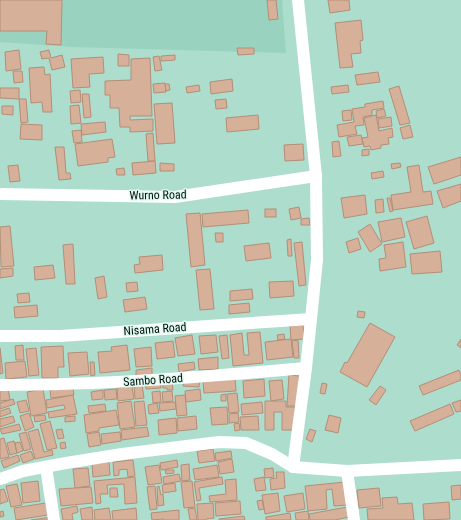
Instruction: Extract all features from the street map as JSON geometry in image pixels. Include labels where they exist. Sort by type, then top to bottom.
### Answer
[{"type":"street","points":[[293,467],[306,368],[317,260],[316,176],[298,0]]},
{"type":"street","name":"Wurno Road","points":[[0,194],[175,197],[316,176]]},
{"type":"street","name":"Nisama Road","points":[[0,336],[60,336],[311,319]]},
{"type":"street","name":"Sambo Road","points":[[0,385],[44,385],[140,381],[306,368]]},
{"type":"street","points":[[0,479],[23,471],[122,454],[219,442],[246,443],[272,454],[293,467],[347,471],[461,465]]},
{"type":"street","points":[[46,467],[54,520]]},
{"type":"street","points":[[347,471],[354,520]]},
{"type":"shaded area","points":[[0,0],[282,0],[286,53],[72,47],[0,42]]},
{"type":"building","points":[[0,0],[62,0],[61,45],[46,44],[47,31],[0,31]]},
{"type":"building","points":[[267,0],[276,0],[278,19],[269,20]]},
{"type":"building","points":[[328,0],[349,0],[350,10],[330,13]]},
{"type":"building","points":[[361,20],[363,40],[360,41],[361,53],[351,54],[353,67],[340,68],[335,23]]},
{"type":"building","points":[[237,48],[254,48],[254,54],[238,55]]},
{"type":"building","points":[[19,50],[21,69],[6,71],[5,52]]},
{"type":"building","points":[[49,50],[51,58],[62,55],[65,67],[52,70],[49,58],[42,59],[40,52]]},
{"type":"building","points":[[118,54],[129,55],[129,66],[118,66]]},
{"type":"building","points":[[175,55],[175,60],[161,61],[161,56]]},
{"type":"building","points":[[159,56],[162,70],[155,71],[153,57]]},
{"type":"building","points":[[103,57],[104,73],[89,74],[90,87],[73,88],[71,59]]},
{"type":"building","points":[[150,58],[152,116],[130,116],[130,120],[153,119],[153,131],[130,132],[130,127],[120,127],[119,108],[110,108],[110,95],[105,95],[105,81],[131,80],[131,59]]},
{"type":"building","points":[[44,67],[45,75],[50,74],[52,112],[43,112],[42,102],[31,103],[29,68]]},
{"type":"building","points":[[13,71],[22,71],[23,82],[14,83]]},
{"type":"building","points":[[378,72],[380,82],[357,85],[355,75]]},
{"type":"building","points":[[232,79],[233,91],[211,94],[210,82]]},
{"type":"building","points":[[165,83],[166,92],[154,93],[153,84]]},
{"type":"building","points":[[165,84],[169,84],[170,90],[166,91]]},
{"type":"building","points":[[199,85],[200,91],[187,93],[186,87]]},
{"type":"building","points":[[348,85],[349,92],[332,94],[331,87]]},
{"type":"building","points":[[399,86],[410,123],[400,125],[389,89]]},
{"type":"building","points":[[0,88],[19,88],[19,99],[0,98]]},
{"type":"building","points":[[80,90],[81,102],[71,103],[70,91]]},
{"type":"building","points":[[82,94],[89,94],[91,117],[84,118]]},
{"type":"building","points":[[19,99],[26,99],[28,122],[21,123]]},
{"type":"building","points":[[226,99],[227,108],[216,109],[215,100]]},
{"type":"building","points":[[383,101],[384,108],[372,110],[372,115],[363,117],[364,125],[355,126],[357,134],[339,137],[337,125],[354,122],[352,109],[365,107],[365,104]]},
{"type":"building","points":[[172,103],[175,143],[157,144],[154,104]]},
{"type":"building","points":[[79,105],[81,123],[71,124],[70,106]]},
{"type":"building","points":[[2,106],[13,106],[13,115],[2,114]]},
{"type":"building","points":[[384,109],[386,116],[377,118],[376,111]]},
{"type":"building","points":[[351,110],[352,120],[343,121],[342,111]]},
{"type":"building","points":[[258,115],[259,129],[227,132],[226,118]]},
{"type":"building","points":[[376,115],[379,131],[392,128],[393,137],[388,138],[389,144],[381,145],[381,148],[371,150],[370,146],[364,147],[362,138],[368,137],[364,118]]},
{"type":"building","points":[[391,117],[392,126],[379,128],[378,119]]},
{"type":"building","points":[[105,122],[106,132],[82,135],[81,124]]},
{"type":"building","points":[[21,124],[42,125],[42,140],[20,139]]},
{"type":"building","points":[[410,125],[413,137],[403,139],[400,128]]},
{"type":"building","points":[[81,130],[82,142],[74,143],[72,131]]},
{"type":"building","points":[[153,133],[155,161],[148,161],[146,134]]},
{"type":"building","points":[[361,135],[363,144],[349,146],[347,137]]},
{"type":"building","points":[[112,139],[115,157],[108,158],[108,162],[78,166],[75,144]]},
{"type":"building","points":[[339,141],[341,156],[333,157],[332,142]]},
{"type":"building","points":[[303,144],[304,160],[285,161],[284,145]]},
{"type":"building","points":[[55,147],[64,147],[66,173],[70,173],[71,179],[59,180]]},
{"type":"building","points":[[369,149],[369,155],[362,156],[362,150]]},
{"type":"building","points":[[461,157],[461,175],[434,184],[428,167]]},
{"type":"building","points":[[155,161],[156,173],[133,175],[132,163]]},
{"type":"building","points":[[160,163],[174,164],[174,171],[160,171]]},
{"type":"building","points":[[400,163],[401,167],[392,169],[391,164]]},
{"type":"building","points":[[18,165],[20,181],[10,182],[8,166]]},
{"type":"building","points":[[419,165],[423,192],[431,191],[433,204],[393,210],[391,195],[411,192],[407,167]]},
{"type":"building","points":[[124,168],[125,175],[117,175],[116,169]]},
{"type":"building","points":[[383,171],[384,177],[372,179],[371,173]]},
{"type":"building","points":[[461,184],[461,201],[443,208],[437,191]]},
{"type":"building","points":[[365,195],[367,214],[344,218],[341,198]]},
{"type":"building","points":[[387,198],[390,198],[393,211],[390,212]]},
{"type":"building","points":[[383,199],[384,212],[376,213],[375,200]]},
{"type":"building","points":[[299,207],[301,218],[291,220],[289,209]]},
{"type":"building","points":[[265,209],[276,209],[276,217],[265,217]]},
{"type":"building","points":[[248,210],[249,223],[203,227],[202,214]]},
{"type":"building","points":[[200,213],[205,265],[191,267],[186,214]]},
{"type":"building","points":[[427,216],[434,243],[414,249],[406,222]]},
{"type":"building","points":[[309,218],[310,225],[301,225],[301,219]]},
{"type":"building","points":[[401,218],[405,237],[382,242],[378,222]]},
{"type":"building","points":[[370,224],[382,244],[370,252],[358,232]]},
{"type":"building","points":[[10,226],[14,266],[1,267],[0,227]]},
{"type":"building","points":[[215,233],[223,233],[223,242],[216,242]]},
{"type":"building","points":[[358,238],[361,249],[349,253],[346,242]]},
{"type":"building","points":[[291,239],[292,256],[288,256],[287,240]]},
{"type":"building","points":[[302,242],[306,285],[299,286],[294,243]]},
{"type":"building","points":[[403,242],[406,267],[380,271],[379,259],[386,258],[384,245]]},
{"type":"building","points":[[269,243],[271,258],[246,261],[244,246]]},
{"type":"building","points":[[73,244],[75,284],[66,284],[63,245]]},
{"type":"building","points":[[440,251],[442,272],[412,274],[410,254]]},
{"type":"building","points":[[162,255],[163,270],[135,273],[134,265],[140,264],[139,257]]},
{"type":"building","points":[[53,265],[55,278],[35,280],[34,267]]},
{"type":"building","points":[[13,268],[13,276],[0,278],[0,269]]},
{"type":"building","points":[[210,269],[214,309],[200,310],[196,270]]},
{"type":"building","points":[[104,276],[107,297],[98,299],[95,278]]},
{"type":"building","points":[[293,281],[294,296],[270,298],[269,282]]},
{"type":"building","points":[[137,282],[138,291],[127,292],[126,283]]},
{"type":"building","points":[[252,289],[253,299],[230,301],[230,291]]},
{"type":"building","points":[[29,293],[30,302],[18,303],[17,294]]},
{"type":"building","points":[[145,297],[147,309],[125,312],[123,300]]},
{"type":"building","points":[[249,303],[250,312],[229,314],[229,305]]},
{"type":"building","points":[[37,305],[38,316],[15,318],[14,307]]},
{"type":"building","points":[[358,311],[365,312],[364,318],[357,317]]},
{"type":"building","points":[[370,323],[395,337],[367,387],[340,372],[345,362],[347,363]]},
{"type":"building","points":[[303,325],[304,339],[291,340],[290,326]]},
{"type":"building","points":[[260,332],[263,363],[233,366],[230,335],[242,333],[244,355],[249,355],[247,333]]},
{"type":"building","points":[[284,334],[285,339],[278,340],[277,335]]},
{"type":"building","points":[[192,335],[195,354],[178,356],[175,338]]},
{"type":"building","points":[[216,335],[218,352],[201,354],[199,336]]},
{"type":"building","points":[[227,335],[229,358],[222,359],[219,336]]},
{"type":"building","points":[[291,339],[293,357],[267,360],[265,342]]},
{"type":"building","points":[[461,339],[461,348],[457,345]]},
{"type":"building","points":[[298,340],[299,358],[294,358],[292,341]]},
{"type":"building","points":[[173,341],[175,357],[157,359],[155,343]]},
{"type":"building","points":[[23,345],[24,360],[16,360],[15,346]]},
{"type":"building","points":[[127,345],[130,370],[100,373],[98,352],[112,351],[111,347]]},
{"type":"building","points":[[63,346],[64,367],[58,367],[58,378],[42,378],[41,347]]},
{"type":"building","points":[[151,347],[152,366],[136,367],[134,349]]},
{"type":"building","points":[[0,348],[3,373],[0,374]]},
{"type":"building","points":[[36,348],[39,375],[29,376],[26,349]]},
{"type":"building","points":[[87,352],[89,374],[70,376],[68,353]]},
{"type":"building","points":[[218,357],[218,369],[199,370],[198,359]]},
{"type":"building","points":[[25,361],[27,377],[6,379],[5,363]]},
{"type":"building","points":[[90,362],[94,362],[95,375],[91,376]]},
{"type":"building","points":[[194,362],[195,369],[179,372],[178,364]]},
{"type":"building","points":[[152,368],[152,375],[136,376],[136,370]]},
{"type":"building","points":[[459,370],[461,380],[423,395],[419,386]]},
{"type":"building","points":[[289,375],[299,376],[297,406],[287,406]]},
{"type":"building","points":[[235,378],[236,391],[204,393],[203,381]]},
{"type":"building","points":[[264,379],[265,396],[244,398],[243,381]]},
{"type":"building","points":[[184,380],[200,381],[199,387],[183,386]]},
{"type":"building","points":[[282,380],[284,399],[271,401],[269,381]]},
{"type":"building","points":[[160,381],[161,388],[146,389],[145,383]]},
{"type":"building","points":[[172,381],[173,390],[163,388],[162,382]]},
{"type":"building","points":[[322,383],[327,384],[325,394],[320,393]]},
{"type":"building","points":[[134,384],[142,384],[144,398],[135,399]]},
{"type":"building","points":[[132,386],[134,399],[118,401],[117,388]]},
{"type":"building","points":[[380,386],[386,390],[376,405],[369,400]]},
{"type":"building","points":[[8,388],[10,400],[0,401],[0,389]]},
{"type":"building","points":[[73,388],[74,395],[51,398],[50,390]]},
{"type":"building","points":[[43,389],[47,413],[31,416],[27,392]]},
{"type":"building","points":[[116,389],[117,399],[105,400],[104,390]]},
{"type":"building","points":[[200,389],[201,400],[186,402],[185,391]]},
{"type":"building","points":[[103,390],[103,399],[92,400],[91,392]]},
{"type":"building","points":[[160,391],[161,402],[153,403],[152,392]]},
{"type":"building","points":[[172,391],[173,401],[163,402],[162,392]]},
{"type":"building","points":[[237,393],[239,412],[229,413],[227,394]]},
{"type":"building","points":[[226,394],[226,401],[221,401],[221,395]]},
{"type":"building","points":[[73,395],[77,414],[49,418],[48,412],[65,409],[64,405],[47,408],[46,400]]},
{"type":"building","points":[[185,395],[187,415],[177,416],[175,396]]},
{"type":"building","points":[[13,399],[15,404],[0,409],[0,403]]},
{"type":"building","points":[[26,400],[29,411],[20,413],[17,402]]},
{"type":"building","points":[[461,400],[461,411],[456,412],[452,403]]},
{"type":"building","points":[[131,401],[135,427],[120,429],[117,403]]},
{"type":"building","points":[[144,401],[147,425],[136,426],[134,402]]},
{"type":"building","points":[[265,401],[286,401],[286,407],[295,407],[294,430],[282,430],[282,412],[274,412],[274,430],[265,430]]},
{"type":"building","points":[[175,402],[176,409],[160,411],[159,403]]},
{"type":"building","points":[[262,402],[263,413],[242,415],[241,404]]},
{"type":"building","points":[[157,403],[159,413],[149,414],[148,405]]},
{"type":"building","points":[[105,404],[106,411],[89,413],[88,406]]},
{"type":"building","points":[[450,404],[454,414],[415,431],[410,421]]},
{"type":"building","points":[[227,407],[228,424],[212,425],[210,408]]},
{"type":"building","points":[[9,408],[11,413],[0,417],[0,411]]},
{"type":"building","points":[[116,410],[119,425],[99,428],[99,431],[86,433],[84,415]]},
{"type":"building","points":[[29,413],[34,427],[25,431],[20,416]]},
{"type":"building","points":[[238,413],[239,422],[229,423],[229,414]]},
{"type":"building","points":[[45,415],[46,420],[35,422],[34,416]]},
{"type":"building","points":[[329,415],[341,418],[338,433],[325,430]]},
{"type":"building","points":[[13,416],[15,422],[0,427],[0,419]]},
{"type":"building","points":[[75,416],[75,421],[65,422],[65,417]]},
{"type":"building","points":[[196,416],[197,429],[178,431],[177,418]]},
{"type":"building","points":[[258,416],[259,430],[241,430],[240,417]]},
{"type":"building","points":[[176,418],[177,433],[159,435],[158,420]]},
{"type":"building","points":[[50,421],[57,448],[47,450],[40,424]]},
{"type":"building","points":[[239,423],[240,430],[235,431],[234,424]]},
{"type":"building","points":[[19,424],[21,430],[2,434],[0,429]]},
{"type":"building","points":[[147,427],[149,436],[122,440],[121,430]]},
{"type":"building","points":[[38,429],[44,452],[52,450],[53,455],[35,459],[28,432]]},
{"type":"building","points":[[62,429],[64,438],[58,439],[56,430]]},
{"type":"building","points":[[310,429],[316,431],[312,442],[306,439]]},
{"type":"building","points":[[26,432],[31,449],[24,451],[19,434]]},
{"type":"building","points":[[99,432],[101,445],[89,447],[87,434]]},
{"type":"building","points":[[120,432],[121,441],[102,444],[101,434]]},
{"type":"building","points":[[4,438],[9,457],[0,459],[0,439]]},
{"type":"building","points":[[14,441],[17,453],[10,455],[7,443]]},
{"type":"building","points":[[20,442],[23,451],[17,453],[15,443]]},
{"type":"building","points":[[65,442],[66,448],[61,449],[60,443]]},
{"type":"building","points":[[213,449],[215,461],[199,463],[197,451]]},
{"type":"building","points":[[31,451],[34,459],[23,463],[20,455]]},
{"type":"building","points":[[231,451],[232,458],[216,461],[215,453]]},
{"type":"building","points":[[18,455],[20,461],[4,468],[1,461]]},
{"type":"building","points":[[232,459],[234,472],[220,474],[218,462]]},
{"type":"building","points":[[133,460],[135,476],[128,477],[127,469],[119,470],[119,475],[114,476],[113,462]]},
{"type":"building","points":[[177,460],[178,467],[161,470],[160,463]]},
{"type":"building","points":[[109,462],[110,475],[93,477],[92,464]]},
{"type":"building","points":[[189,464],[190,480],[182,481],[181,465]]},
{"type":"building","points":[[159,465],[162,483],[148,485],[145,467]]},
{"type":"building","points":[[217,465],[219,477],[195,480],[193,469]]},
{"type":"building","points":[[88,468],[90,486],[75,488],[73,469]]},
{"type":"building","points":[[273,468],[274,477],[265,478],[264,469]]},
{"type":"building","points":[[165,470],[174,470],[174,473],[166,474]]},
{"type":"building","points":[[276,472],[284,472],[285,488],[271,490],[270,479],[277,478]]},
{"type":"building","points":[[179,474],[181,481],[164,484],[163,477]]},
{"type":"building","points":[[135,477],[137,503],[125,504],[124,484],[107,485],[108,494],[100,494],[101,503],[96,504],[94,481]]},
{"type":"building","points":[[222,477],[223,484],[199,488],[201,500],[197,501],[194,482]]},
{"type":"building","points":[[264,477],[266,490],[256,491],[254,479]]},
{"type":"building","points":[[236,479],[237,500],[210,502],[209,496],[226,494],[225,480]]},
{"type":"building","points":[[38,481],[40,501],[23,503],[21,483]]},
{"type":"building","points":[[192,481],[195,507],[184,508],[181,482]]},
{"type":"building","points":[[345,482],[347,505],[334,506],[332,489],[326,490],[327,509],[308,511],[305,486]]},
{"type":"building","points":[[175,483],[176,491],[163,493],[162,485]]},
{"type":"building","points":[[17,484],[22,505],[11,507],[6,486]]},
{"type":"building","points":[[461,485],[461,499],[452,500],[451,486]]},
{"type":"building","points":[[155,486],[157,509],[150,510],[147,487]]},
{"type":"building","points":[[159,486],[161,495],[163,494],[164,505],[158,506],[157,487]]},
{"type":"building","points":[[91,487],[93,503],[61,506],[59,489]]},
{"type":"building","points":[[110,488],[117,488],[118,497],[110,497]]},
{"type":"building","points":[[379,488],[381,506],[359,508],[357,490]]},
{"type":"building","points":[[4,489],[8,501],[0,504],[0,490]]},
{"type":"building","points":[[278,493],[280,511],[265,514],[262,495]]},
{"type":"building","points":[[303,493],[305,509],[287,512],[284,496]]},
{"type":"building","points":[[397,497],[398,504],[412,503],[414,520],[368,520],[367,509],[383,508],[382,498]]},
{"type":"building","points":[[262,500],[264,509],[259,510],[257,501]]},
{"type":"building","points":[[240,501],[241,514],[216,516],[215,503]]},
{"type":"building","points":[[449,502],[450,519],[424,520],[423,504]]},
{"type":"building","points":[[46,503],[48,515],[16,520],[14,508]]},
{"type":"building","points":[[213,503],[214,518],[198,520],[197,504]]},
{"type":"building","points":[[77,506],[78,512],[72,514],[73,520],[63,520],[61,509]]},
{"type":"building","points":[[92,507],[93,520],[82,520],[80,509]]},
{"type":"building","points":[[347,507],[349,517],[335,520],[310,520],[309,514]]},
{"type":"building","points":[[109,508],[111,520],[95,520],[94,510]]},
{"type":"building","points":[[136,508],[137,520],[113,520],[112,511]]},
{"type":"building","points":[[195,508],[197,520],[190,520],[188,509]]},
{"type":"building","points":[[179,510],[179,520],[152,520],[151,513]]},
{"type":"building","points":[[3,511],[4,516],[0,517],[0,512]]},
{"type":"building","points":[[308,511],[309,520],[296,520],[295,513]]},
{"type":"building","points":[[290,513],[291,520],[266,520],[266,517]]},
{"type":"building","points":[[244,516],[245,520],[219,520],[219,519]]},
{"type":"building","points":[[51,517],[52,520],[31,520]]}]
